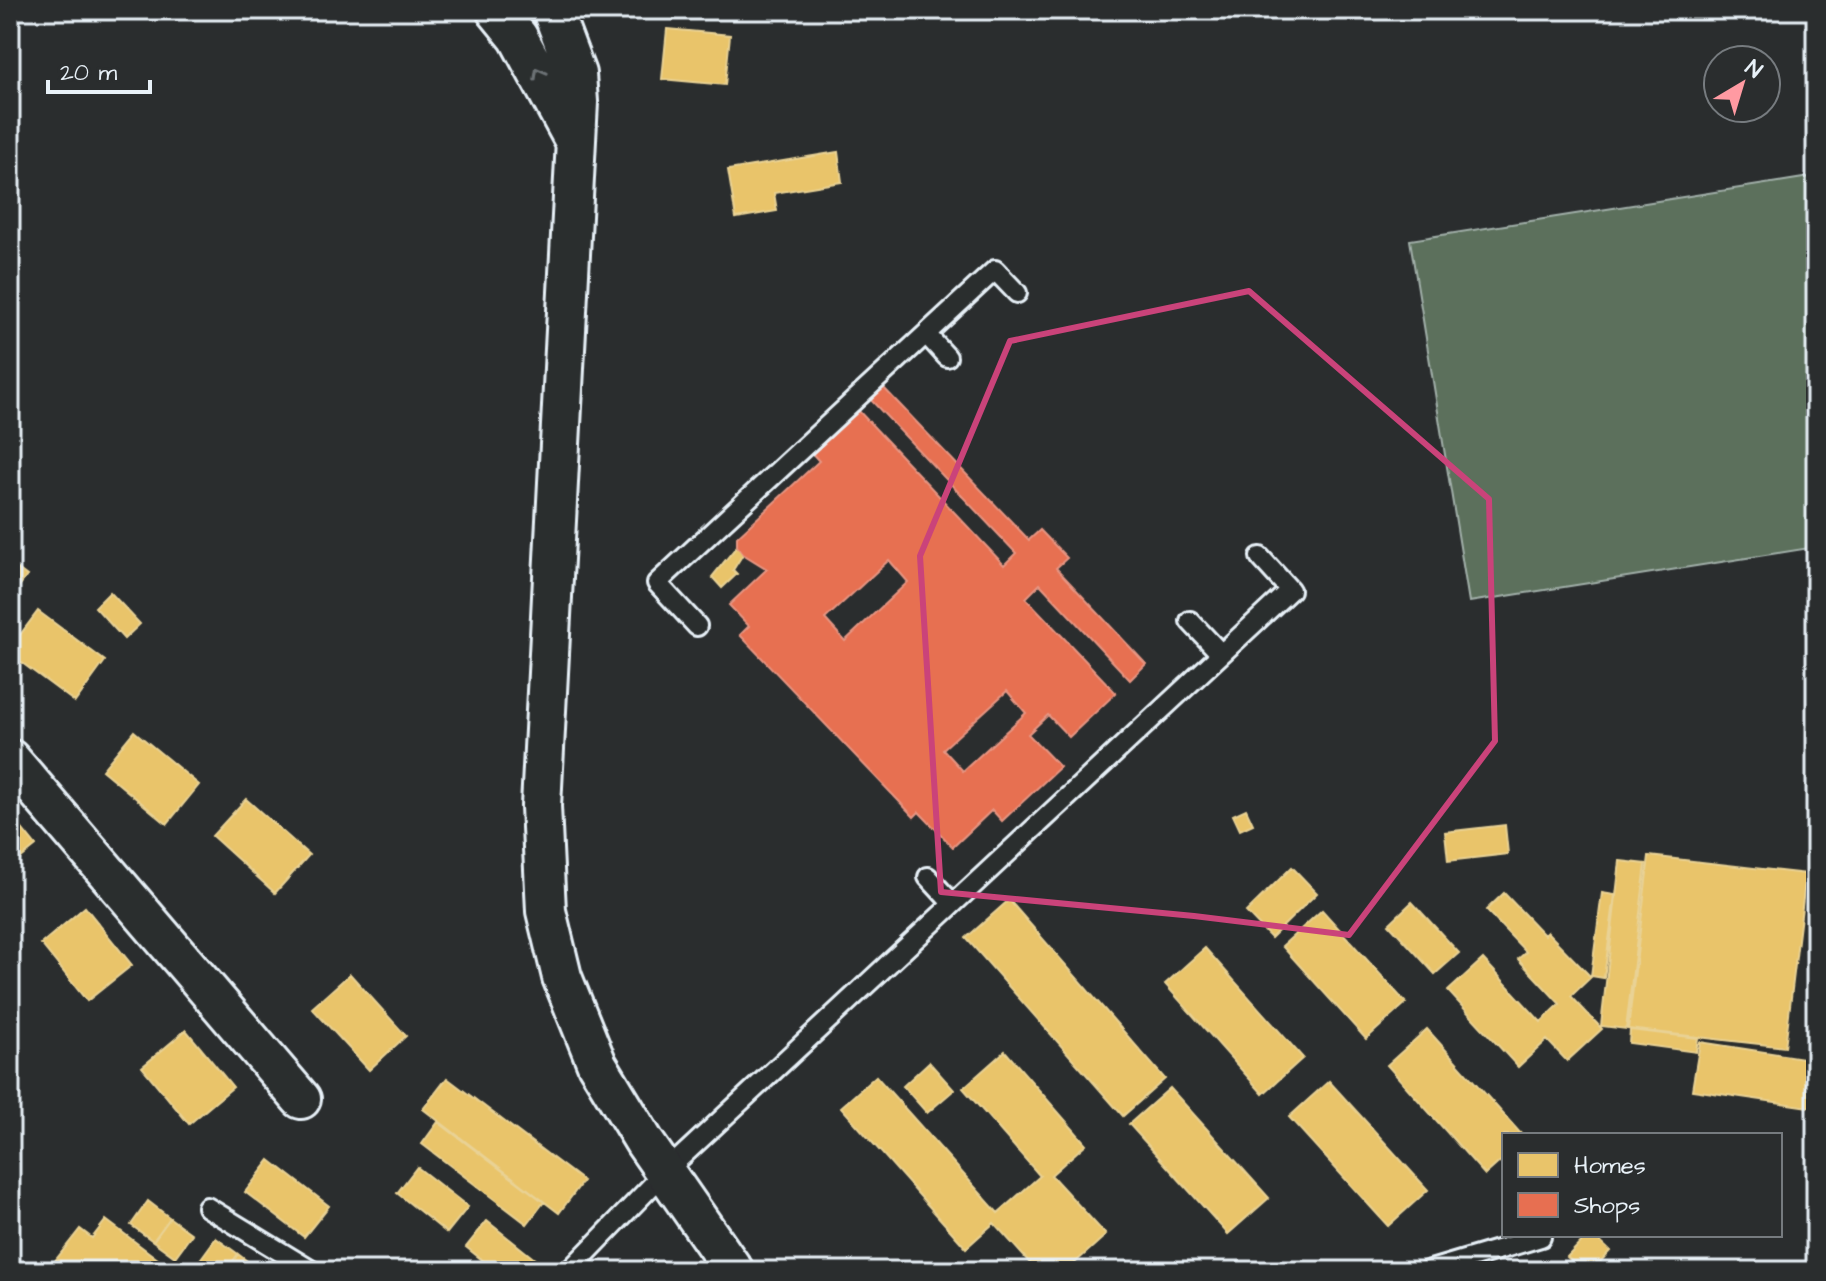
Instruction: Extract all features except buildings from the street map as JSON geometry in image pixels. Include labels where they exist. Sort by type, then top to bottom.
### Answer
[{"type":"street","points":[[496,10],[518,37],[574,140]]},
{"type":"street","points":[[552,10],[576,74],[578,102],[541,806],[546,911],[562,977],[597,1064],[665,1172],[734,1271]]},
{"type":"street","points":[[10,759],[301,1099]]},
{"type":"lane","points":[[697,626],[657,583],[995,270],[1017,293]]},
{"type":"lane","points":[[926,334],[947,357]]},
{"type":"lane","points":[[569,1271],[665,1172],[1290,590],[1260,557]]},
{"type":"lane","points":[[1190,621],[1221,654]]},
{"type":"lane","points":[[928,877],[952,903]]},
{"type":"lane","points":[[207,1207],[312,1271]]},
{"type":"lane","points":[[1427,1271],[1541,1237]]},
{"type":"highlighted area","points":[[1249,291],[1489,499],[1495,741],[1349,935],[1194,916],[941,892],[920,556],[1010,341]]},
{"type":"green space","points":[[1816,176],[1816,547],[1469,602],[1410,240]]}]
